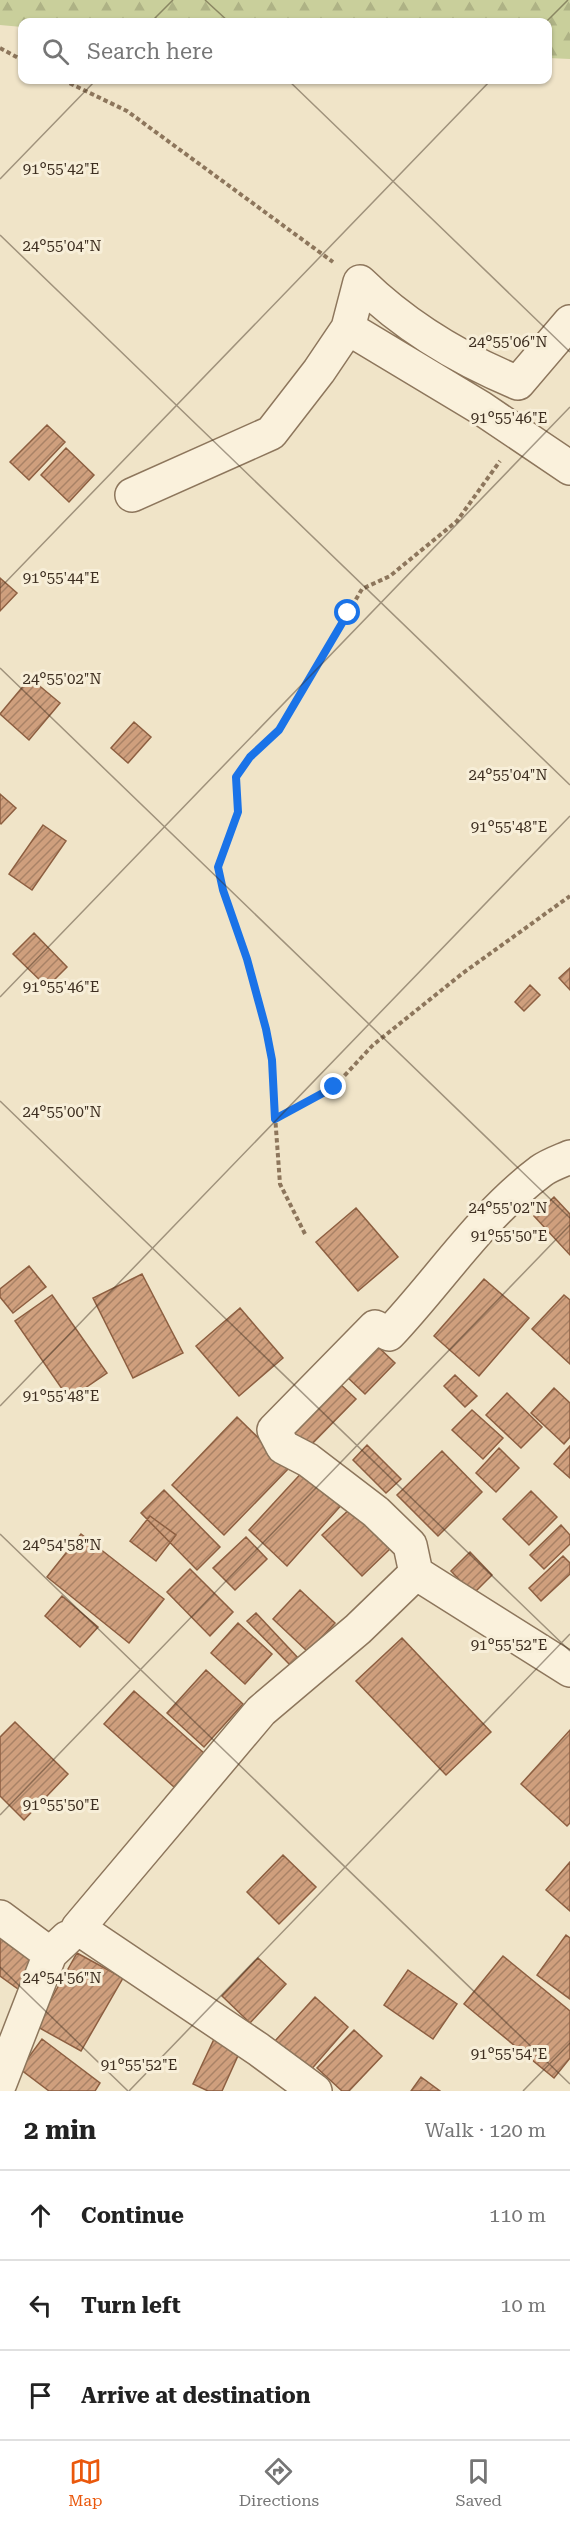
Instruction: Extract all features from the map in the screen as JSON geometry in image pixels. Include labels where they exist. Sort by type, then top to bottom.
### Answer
[{"type":"street","points":[[360,282],[383,305],[415,327],[479,367],[518,383],[570,322]]},
{"type":"street","points":[[132,495],[271,434],[320,371],[348,328],[360,282]]},
{"type":"street","points":[[348,328],[481,408],[570,468]]},
{"type":"street","points":[[570,1156],[543,1170],[494,1211],[417,1305],[389,1334],[375,1327],[274,1430],[283,1447],[308,1460],[376,1512],[410,1545],[416,1573],[570,1670]]},
{"type":"street","points":[[0,2082],[50,1954],[78,1928],[261,1712],[358,1629],[416,1573]]},
{"type":"street","points":[[0,1917],[50,1954]]},
{"type":"street","points":[[78,1928],[258,2049],[315,2091]]},
{"type":"path","points":[[0,48],[18,58]]},
{"type":"path","points":[[71,84],[127,111],[360,282]]},
{"type":"path","points":[[305,1234],[280,1184],[272,1060],[266,1029],[218,867],[238,812],[236,777],[250,757],[279,730],[362,589],[390,576],[456,521],[519,434]]},
{"type":"path","points":[[275,1119],[334,1087],[373,1045],[463,973],[570,896]]},
{"type":"green space","points":[[0,0],[570,0],[570,59],[552,58],[552,18],[18,18],[18,27],[0,25]]},
{"type":"building","points":[[47,425],[65,442],[29,480],[10,462]]},
{"type":"building","points":[[66,448],[94,475],[69,502],[41,475]]},
{"type":"building","points":[[0,578],[17,593],[0,611]]},
{"type":"building","points":[[30,678],[60,703],[29,740],[0,714]]},
{"type":"building","points":[[134,722],[151,737],[128,763],[111,748]]},
{"type":"building","points":[[0,794],[16,808],[1,824],[0,823]]},
{"type":"building","points":[[43,825],[66,841],[32,890],[9,874]]},
{"type":"building","points":[[34,933],[67,967],[47,987],[13,954]]},
{"type":"building","points":[[570,968],[570,990],[559,978]]},
{"type":"building","points":[[530,985],[540,995],[524,1011],[515,1002]]},
{"type":"building","points":[[554,1197],[570,1214],[570,1255],[534,1216]]},
{"type":"building","points":[[356,1208],[398,1257],[358,1291],[316,1242]]},
{"type":"building","points":[[29,1266],[46,1287],[13,1313],[0,1297],[0,1289]]},
{"type":"building","points":[[142,1274],[183,1353],[133,1378],[93,1298]]},
{"type":"building","points":[[484,1279],[529,1318],[479,1376],[434,1336]]},
{"type":"building","points":[[52,1295],[107,1373],[69,1399],[15,1321]]},
{"type":"building","points":[[564,1295],[570,1300],[570,1364],[532,1329]]},
{"type":"building","points":[[240,1308],[283,1358],[239,1396],[196,1346]]},
{"type":"building","points":[[374,1343],[395,1363],[365,1394],[344,1374]]},
{"type":"building","points":[[455,1375],[477,1396],[465,1407],[444,1386]]},
{"type":"building","points":[[339,1383],[356,1399],[308,1448],[291,1432]]},
{"type":"building","points":[[554,1388],[570,1403],[570,1437],[564,1444],[531,1413]]},
{"type":"building","points":[[507,1393],[542,1427],[521,1448],[486,1415]]},
{"type":"building","points":[[472,1410],[503,1438],[483,1459],[452,1430]]},
{"type":"building","points":[[237,1417],[289,1468],[224,1535],[172,1485]]},
{"type":"building","points":[[367,1445],[401,1479],[386,1493],[353,1460]]},
{"type":"building","points":[[570,1446],[570,1478],[554,1464]]},
{"type":"building","points":[[499,1448],[519,1468],[496,1492],[476,1473]]},
{"type":"building","points":[[442,1451],[482,1492],[438,1536],[397,1495]]},
{"type":"building","points":[[306,1468],[344,1502],[287,1566],[249,1530]]},
{"type":"building","points":[[164,1490],[220,1547],[197,1570],[141,1513]]},
{"type":"building","points":[[531,1491],[557,1517],[529,1545],[503,1519]]},
{"type":"building","points":[[353,1506],[392,1547],[362,1576],[322,1535]]},
{"type":"building","points":[[150,1516],[176,1535],[156,1561],[130,1541]]},
{"type":"building","points":[[561,1525],[570,1535],[570,1544],[544,1569],[530,1555]]},
{"type":"building","points":[[81,1534],[164,1599],[129,1643],[47,1577]]},
{"type":"building","points":[[246,1537],[267,1559],[235,1590],[213,1568]]},
{"type":"building","points":[[470,1552],[492,1575],[473,1594],[451,1571]]},
{"type":"building","points":[[563,1556],[570,1563],[570,1574],[541,1601],[529,1588]]},
{"type":"building","points":[[190,1569],[233,1612],[210,1636],[167,1592]]},
{"type":"building","points":[[300,1590],[335,1623],[308,1652],[273,1619]]},
{"type":"building","points":[[62,1596],[98,1627],[80,1647],[45,1616]]},
{"type":"building","points":[[256,1613],[299,1659],[291,1666],[247,1621]]},
{"type":"building","points":[[238,1623],[272,1654],[245,1684],[211,1653]]},
{"type":"building","points":[[402,1638],[491,1732],[446,1775],[356,1681]]},
{"type":"building","points":[[206,1670],[243,1704],[204,1747],[167,1713]]},
{"type":"building","points":[[134,1691],[204,1753],[174,1787],[104,1724]]},
{"type":"building","points":[[15,1722],[68,1774],[24,1820],[0,1796],[0,1737]]},
{"type":"building","points":[[570,1730],[570,1823],[567,1826],[521,1784]]},
{"type":"building","points":[[283,1855],[316,1887],[279,1924],[247,1892]]},
{"type":"building","points":[[570,1862],[570,1911],[546,1890]]},
{"type":"building","points":[[0,1929],[40,1959],[18,1989],[0,1976]]},
{"type":"building","points":[[566,1935],[570,1938],[570,1999],[537,1975]]},
{"type":"building","points":[[77,1953],[123,1978],[81,2051],[36,2026]]},
{"type":"building","points":[[503,1956],[570,2011],[570,2058],[554,2078],[464,2004]]},
{"type":"building","points":[[258,1958],[286,1984],[250,2023],[222,1996]]},
{"type":"building","points":[[408,1970],[457,2004],[433,2039],[384,2005]]},
{"type":"building","points":[[315,1997],[348,2027],[309,2072],[275,2041]]},
{"type":"building","points":[[354,2030],[382,2056],[349,2091],[342,2091],[317,2068]]},
{"type":"building","points":[[215,2037],[241,2049],[222,2091],[208,2091],[193,2084]]},
{"type":"building","points":[[42,2039],[100,2083],[95,2091],[49,2091],[20,2069]]},
{"type":"building","points":[[421,2077],[440,2091],[411,2091]]},
{"type":"route","points":[[334,1087],[275,1119],[272,1060],[266,1029],[218,867],[238,812],[236,777],[250,757],[279,730],[311,672],[348,613]]}]
